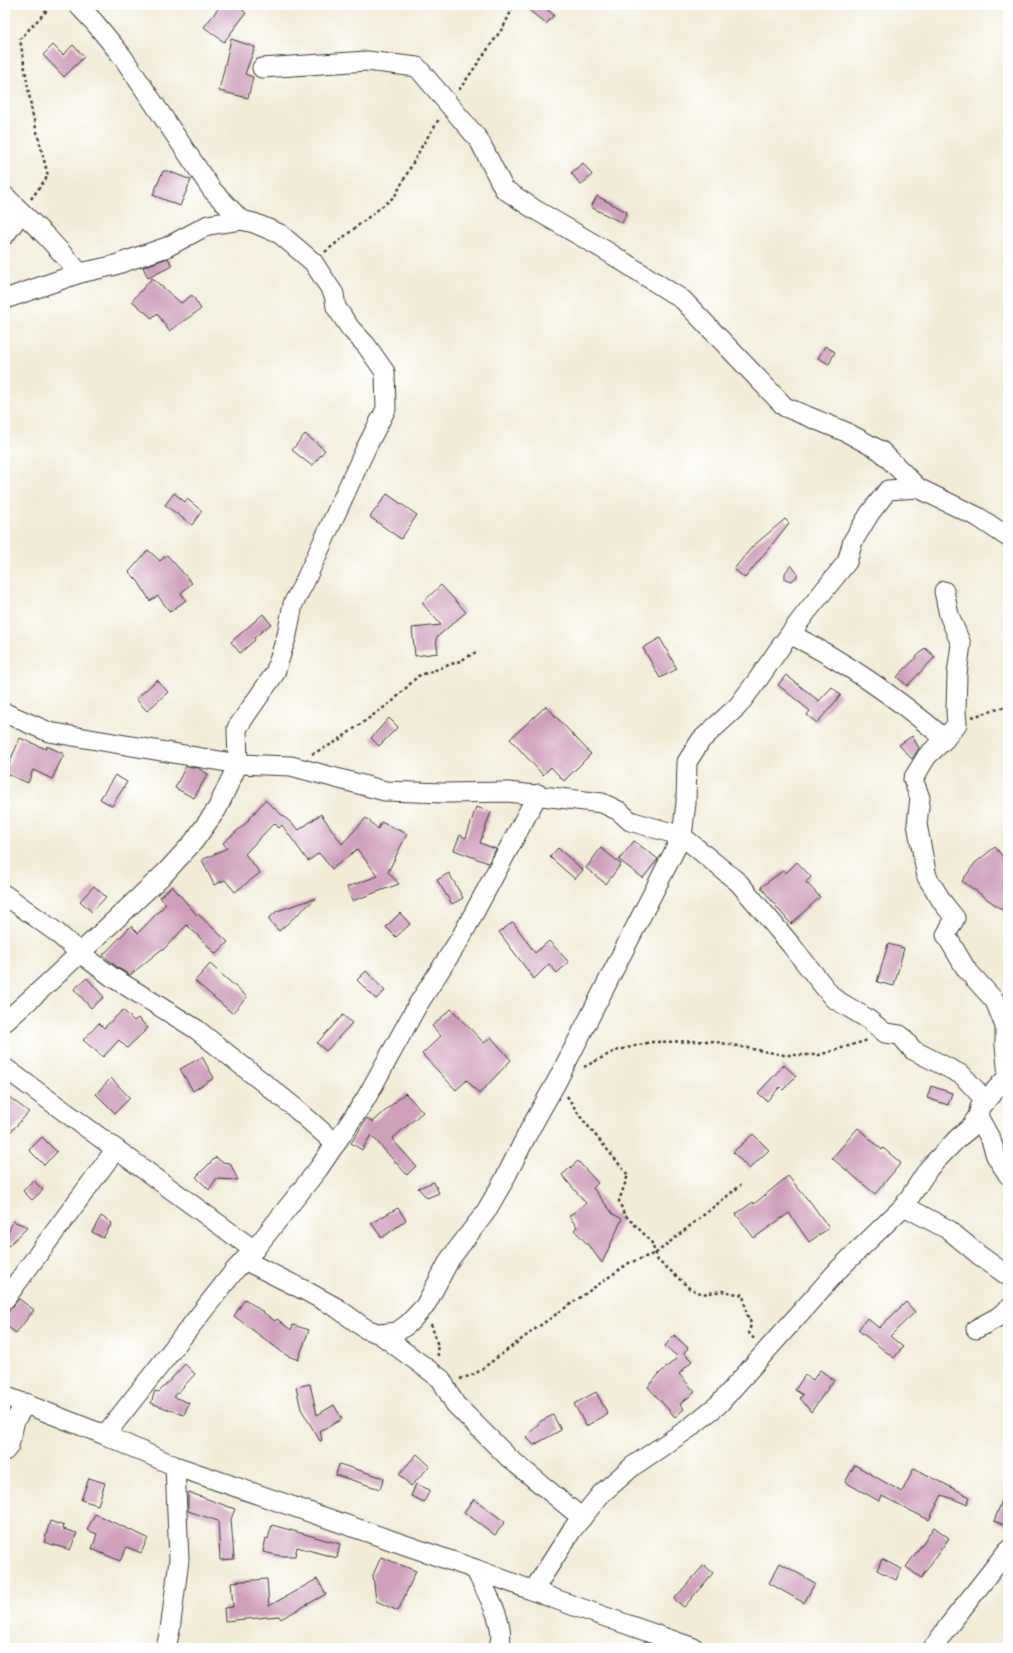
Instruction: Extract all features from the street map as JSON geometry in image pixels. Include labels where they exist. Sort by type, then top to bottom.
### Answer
[{"type":"street","points":[[78,5],[122,56],[212,190],[241,220]]},
{"type":"street","points":[[262,68],[367,61],[417,67],[479,140],[504,189],[534,209],[608,252],[684,300],[785,407],[846,432],[881,451],[918,488],[978,517],[1008,537]]},
{"type":"street","points":[[208,225],[212,190]]},
{"type":"street","points":[[5,196],[46,236],[80,273]]},
{"type":"street","points":[[5,235],[21,213]]},
{"type":"street","points":[[5,298],[80,273],[112,266],[167,247],[208,225],[241,220],[254,223],[280,234],[313,262],[334,294],[336,307],[339,312],[350,328],[366,344],[385,372],[386,409],[365,450],[293,604],[287,635],[275,673],[238,728],[238,764],[217,809],[194,841],[166,872],[5,1022]]},
{"type":"street","points":[[380,1334],[397,1332],[408,1324],[425,1306],[450,1259],[485,1213],[503,1182],[557,1081],[682,836],[686,803],[687,762],[701,740],[738,706],[790,634],[847,562],[853,541],[870,513],[888,490],[918,488]]},
{"type":"street","points":[[533,1591],[572,1530],[601,1494],[633,1466],[688,1429],[719,1404],[765,1350],[840,1268],[904,1206],[929,1168],[958,1138],[969,1129],[982,1109],[1008,1076],[1005,1026],[995,1001],[966,968],[946,935],[955,918],[943,904],[927,877],[917,824],[920,798],[913,779],[927,756],[945,739],[957,724],[957,674],[961,644],[949,615],[944,591]]},
{"type":"street","points":[[790,634],[821,649],[862,675],[945,739]]},
{"type":"street","points":[[5,713],[49,732],[238,764],[291,766],[385,791],[445,793],[508,792],[538,794],[571,800],[602,803],[619,811],[630,821],[682,836],[739,883],[833,998],[868,1019],[885,1033],[900,1035],[913,1050],[962,1075],[982,1109],[996,1156],[1008,1175]]},
{"type":"street","points":[[105,1435],[234,1270],[249,1255],[336,1144],[365,1100],[417,1006],[460,940],[538,794]]},
{"type":"street","points":[[5,895],[56,932],[80,953],[112,977],[196,1030],[294,1107],[336,1144]]},
{"type":"street","points":[[5,1068],[116,1149],[249,1255],[306,1291],[337,1308],[366,1329],[380,1334],[441,1379],[455,1404],[509,1458],[582,1518]]},
{"type":"street","points":[[5,1299],[116,1149]]},
{"type":"street","points":[[904,1206],[949,1230],[979,1255],[1008,1276]]},
{"type":"street","points":[[976,1329],[998,1317],[1008,1309]]},
{"type":"street","points":[[5,1396],[105,1435],[175,1466],[475,1569],[694,1648]]},
{"type":"street","points":[[5,1452],[9,1446],[15,1420],[26,1404]]},
{"type":"street","points":[[166,1648],[170,1630],[179,1560],[175,1466]]},
{"type":"street","points":[[933,1648],[1008,1550]]},
{"type":"street","points":[[475,1569],[498,1616],[502,1646]]},
{"type":"path","points":[[21,213],[48,176],[32,112],[20,40],[52,5]]},
{"type":"path","points":[[313,262],[395,196],[422,146],[449,104],[504,26],[514,5]]},
{"type":"path","points":[[291,766],[334,743],[393,701],[418,676],[460,661],[478,651]]},
{"type":"path","points":[[957,724],[984,713],[1008,706]]},
{"type":"path","points":[[583,1068],[615,1051],[651,1042],[711,1041],[784,1055],[819,1056],[885,1033]]},
{"type":"path","points":[[557,1081],[579,1115],[628,1175],[619,1201],[624,1214],[651,1241],[658,1261],[689,1288],[702,1294],[722,1291],[743,1295],[747,1315],[751,1323],[749,1333],[765,1350]]},
{"type":"path","points":[[425,1306],[436,1343],[441,1379],[456,1381],[475,1374],[538,1326],[629,1263],[656,1253],[741,1185]]},
{"type":"building","points":[[221,5],[236,5],[246,13],[224,42],[204,27]]},
{"type":"building","points":[[523,5],[541,5],[554,15],[546,24]]},
{"type":"building","points":[[231,39],[255,47],[245,74],[253,77],[248,98],[219,91]]},
{"type":"building","points":[[53,45],[63,55],[73,45],[84,57],[64,77],[43,55]]},
{"type":"building","points":[[583,163],[592,175],[581,185],[571,173]]},
{"type":"building","points":[[163,171],[168,171],[191,180],[180,206],[153,195]]},
{"type":"building","points":[[597,196],[627,212],[622,223],[591,207]]},
{"type":"building","points":[[168,258],[172,266],[148,278],[143,267]]},
{"type":"building","points":[[152,278],[181,303],[192,295],[201,309],[169,331],[157,313],[152,318],[132,301]]},
{"type":"building","points":[[825,346],[835,352],[829,364],[818,358]]},
{"type":"building","points":[[305,434],[325,450],[312,466],[292,450]]},
{"type":"building","points":[[174,493],[185,502],[187,499],[202,511],[192,525],[165,505]]},
{"type":"building","points":[[387,494],[417,515],[401,539],[370,517]]},
{"type":"building","points":[[785,519],[789,523],[745,578],[734,569],[752,547]]},
{"type":"building","points":[[148,550],[160,561],[167,555],[192,583],[181,593],[186,600],[170,612],[158,596],[150,601],[138,581],[129,572]]},
{"type":"building","points":[[791,565],[797,573],[797,577],[791,581],[785,579],[785,573]]},
{"type":"building","points":[[441,585],[466,612],[436,638],[438,653],[415,656],[412,628],[441,625],[422,603]]},
{"type":"building","points":[[263,614],[271,624],[254,638],[255,640],[240,653],[231,642]]},
{"type":"building","points":[[660,638],[677,669],[660,678],[643,648]]},
{"type":"building","points":[[925,648],[935,657],[907,686],[897,677]]},
{"type":"building","points":[[786,675],[819,701],[832,687],[841,695],[817,723],[807,715],[810,711],[778,685]]},
{"type":"building","points":[[157,680],[168,692],[147,711],[136,699]]},
{"type":"building","points":[[546,706],[591,754],[564,781],[551,767],[543,775],[510,739]]},
{"type":"building","points":[[389,718],[398,727],[379,746],[371,738]]},
{"type":"building","points":[[912,736],[919,748],[912,759],[899,745]]},
{"type":"building","points":[[20,738],[46,749],[47,746],[64,754],[52,779],[33,770],[28,783],[5,773]]},
{"type":"building","points":[[186,766],[198,768],[208,774],[194,798],[175,788]]},
{"type":"building","points":[[115,775],[127,782],[112,806],[100,799]]},
{"type":"building","points":[[265,800],[299,830],[321,814],[342,844],[366,818],[378,829],[381,822],[407,834],[388,872],[399,884],[352,901],[347,887],[378,876],[357,849],[332,869],[319,853],[308,861],[282,825],[279,828],[274,823],[245,854],[260,873],[235,892],[225,880],[214,885],[202,860],[227,848],[223,843],[244,825]]},
{"type":"building","points":[[476,807],[491,812],[480,843],[496,849],[488,863],[454,850],[460,835],[466,838]]},
{"type":"building","points":[[634,841],[658,859],[643,878],[619,860]]},
{"type":"building","points":[[995,847],[1008,863],[1008,914],[962,881],[975,863]]},
{"type":"building","points":[[558,848],[583,870],[575,879],[550,857]]},
{"type":"building","points":[[601,848],[621,864],[606,884],[586,868]]},
{"type":"building","points":[[797,862],[811,877],[806,882],[820,897],[791,924],[761,887],[784,870],[786,873]]},
{"type":"building","points":[[449,873],[463,898],[452,904],[437,880]]},
{"type":"building","points":[[94,886],[106,897],[92,912],[80,901]]},
{"type":"building","points":[[172,886],[197,915],[198,914],[228,942],[216,954],[187,925],[163,950],[162,949],[130,975],[118,968],[103,955],[131,926],[138,933],[166,904],[160,897]]},
{"type":"building","points":[[316,898],[279,931],[268,919],[277,911]]},
{"type":"building","points":[[400,913],[410,924],[396,937],[386,927]]},
{"type":"building","points":[[513,922],[535,953],[549,941],[569,962],[557,973],[549,964],[534,979],[499,932]]},
{"type":"building","points":[[888,944],[904,948],[894,986],[877,982]]},
{"type":"building","points":[[210,964],[247,997],[232,1013],[195,981]]},
{"type":"building","points":[[366,971],[385,991],[376,999],[357,980]]},
{"type":"building","points":[[87,978],[104,997],[91,1008],[74,989]]},
{"type":"building","points":[[451,1009],[484,1043],[491,1037],[511,1060],[479,1094],[467,1080],[456,1090],[422,1054],[441,1036],[432,1026]]},
{"type":"building","points":[[123,1010],[134,1021],[138,1018],[148,1028],[127,1048],[119,1040],[103,1057],[83,1040],[99,1023],[104,1028]]},
{"type":"building","points":[[343,1015],[352,1023],[326,1051],[317,1043]]},
{"type":"building","points":[[202,1057],[214,1078],[193,1091],[180,1069]]},
{"type":"building","points":[[784,1065],[796,1076],[783,1090],[780,1087],[767,1101],[758,1093]]},
{"type":"building","points":[[111,1078],[130,1098],[115,1113],[96,1094]]},
{"type":"building","points":[[931,1086],[952,1093],[948,1105],[927,1098]]},
{"type":"building","points":[[405,1093],[423,1112],[392,1139],[416,1166],[407,1175],[371,1135],[362,1150],[351,1143],[367,1118],[373,1122]]},
{"type":"building","points":[[5,1094],[29,1112],[5,1138]]},
{"type":"building","points":[[858,1128],[882,1150],[883,1148],[901,1163],[875,1194],[832,1158]]},
{"type":"building","points":[[753,1134],[769,1150],[749,1169],[733,1152]]},
{"type":"building","points":[[42,1137],[57,1152],[44,1165],[29,1150]]},
{"type":"building","points":[[216,1157],[222,1162],[230,1163],[238,1180],[216,1179],[209,1190],[196,1177]]},
{"type":"building","points":[[578,1161],[598,1183],[593,1188],[613,1214],[622,1219],[602,1263],[590,1247],[574,1230],[577,1227],[569,1216],[586,1203],[562,1175]]},
{"type":"building","points":[[788,1176],[809,1200],[829,1228],[809,1242],[789,1213],[754,1238],[736,1214],[753,1202],[754,1204]]},
{"type":"building","points":[[33,1180],[43,1190],[32,1200],[23,1191]]},
{"type":"building","points":[[434,1182],[439,1193],[427,1198],[418,1188]]},
{"type":"building","points":[[398,1208],[406,1220],[382,1238],[371,1223]]},
{"type":"building","points":[[101,1216],[112,1223],[103,1238],[92,1232]]},
{"type":"building","points":[[13,1221],[28,1227],[5,1249],[5,1240]]},
{"type":"building","points":[[19,1299],[34,1310],[16,1333],[5,1325],[5,1316]]},
{"type":"building","points":[[245,1299],[275,1321],[277,1319],[291,1330],[293,1325],[309,1330],[298,1360],[286,1355],[234,1316]]},
{"type":"building","points":[[906,1302],[915,1312],[890,1336],[903,1347],[894,1358],[858,1330],[867,1318],[879,1328]]},
{"type":"building","points":[[674,1335],[688,1348],[684,1353],[692,1361],[679,1374],[695,1392],[680,1404],[684,1409],[675,1417],[648,1387],[660,1373],[678,1357],[665,1346]]},
{"type":"building","points":[[185,1364],[195,1374],[174,1397],[189,1403],[184,1415],[151,1403],[155,1391],[159,1392]]},
{"type":"building","points":[[820,1370],[834,1380],[811,1412],[800,1398],[803,1395],[795,1390],[805,1375],[813,1380]]},
{"type":"building","points":[[310,1384],[317,1415],[334,1405],[342,1419],[320,1431],[322,1440],[320,1441],[301,1409],[296,1387]]},
{"type":"building","points":[[596,1392],[608,1414],[586,1426],[574,1404]]},
{"type":"building","points":[[553,1415],[561,1430],[534,1445],[526,1437],[541,1421]]},
{"type":"building","points":[[417,1454],[430,1466],[411,1486],[399,1474]]},
{"type":"building","points":[[339,1464],[384,1478],[380,1489],[336,1475]]},
{"type":"building","points":[[855,1465],[902,1492],[914,1468],[970,1497],[967,1504],[942,1495],[929,1520],[882,1496],[879,1501],[845,1482]]},
{"type":"building","points":[[89,1478],[105,1483],[98,1505],[81,1500]]},
{"type":"building","points":[[416,1484],[430,1490],[424,1502],[411,1496]]},
{"type":"building","points":[[1008,1488],[1008,1526],[994,1521]]},
{"type":"building","points":[[188,1492],[235,1509],[231,1519],[234,1559],[220,1560],[218,1521],[188,1511]]},
{"type":"building","points":[[474,1499],[505,1522],[495,1535],[464,1512]]},
{"type":"building","points":[[95,1514],[148,1538],[141,1553],[127,1547],[120,1561],[92,1549],[97,1534],[87,1530]]},
{"type":"building","points":[[50,1521],[64,1526],[63,1529],[77,1533],[70,1550],[44,1542]]},
{"type":"building","points":[[272,1525],[340,1544],[337,1558],[297,1547],[295,1556],[281,1556],[263,1552],[266,1538],[268,1539]]},
{"type":"building","points":[[934,1527],[949,1538],[921,1578],[906,1567]]},
{"type":"building","points":[[381,1557],[416,1571],[398,1611],[376,1601],[373,1575]]},
{"type":"building","points":[[882,1559],[901,1569],[896,1580],[877,1570]]},
{"type":"building","points":[[780,1563],[815,1583],[804,1603],[769,1583]]},
{"type":"building","points":[[704,1565],[713,1573],[684,1607],[674,1599]]},
{"type":"building","points":[[267,1579],[269,1606],[317,1579],[326,1594],[281,1619],[279,1616],[225,1621],[224,1608],[233,1607],[231,1582]]}]
